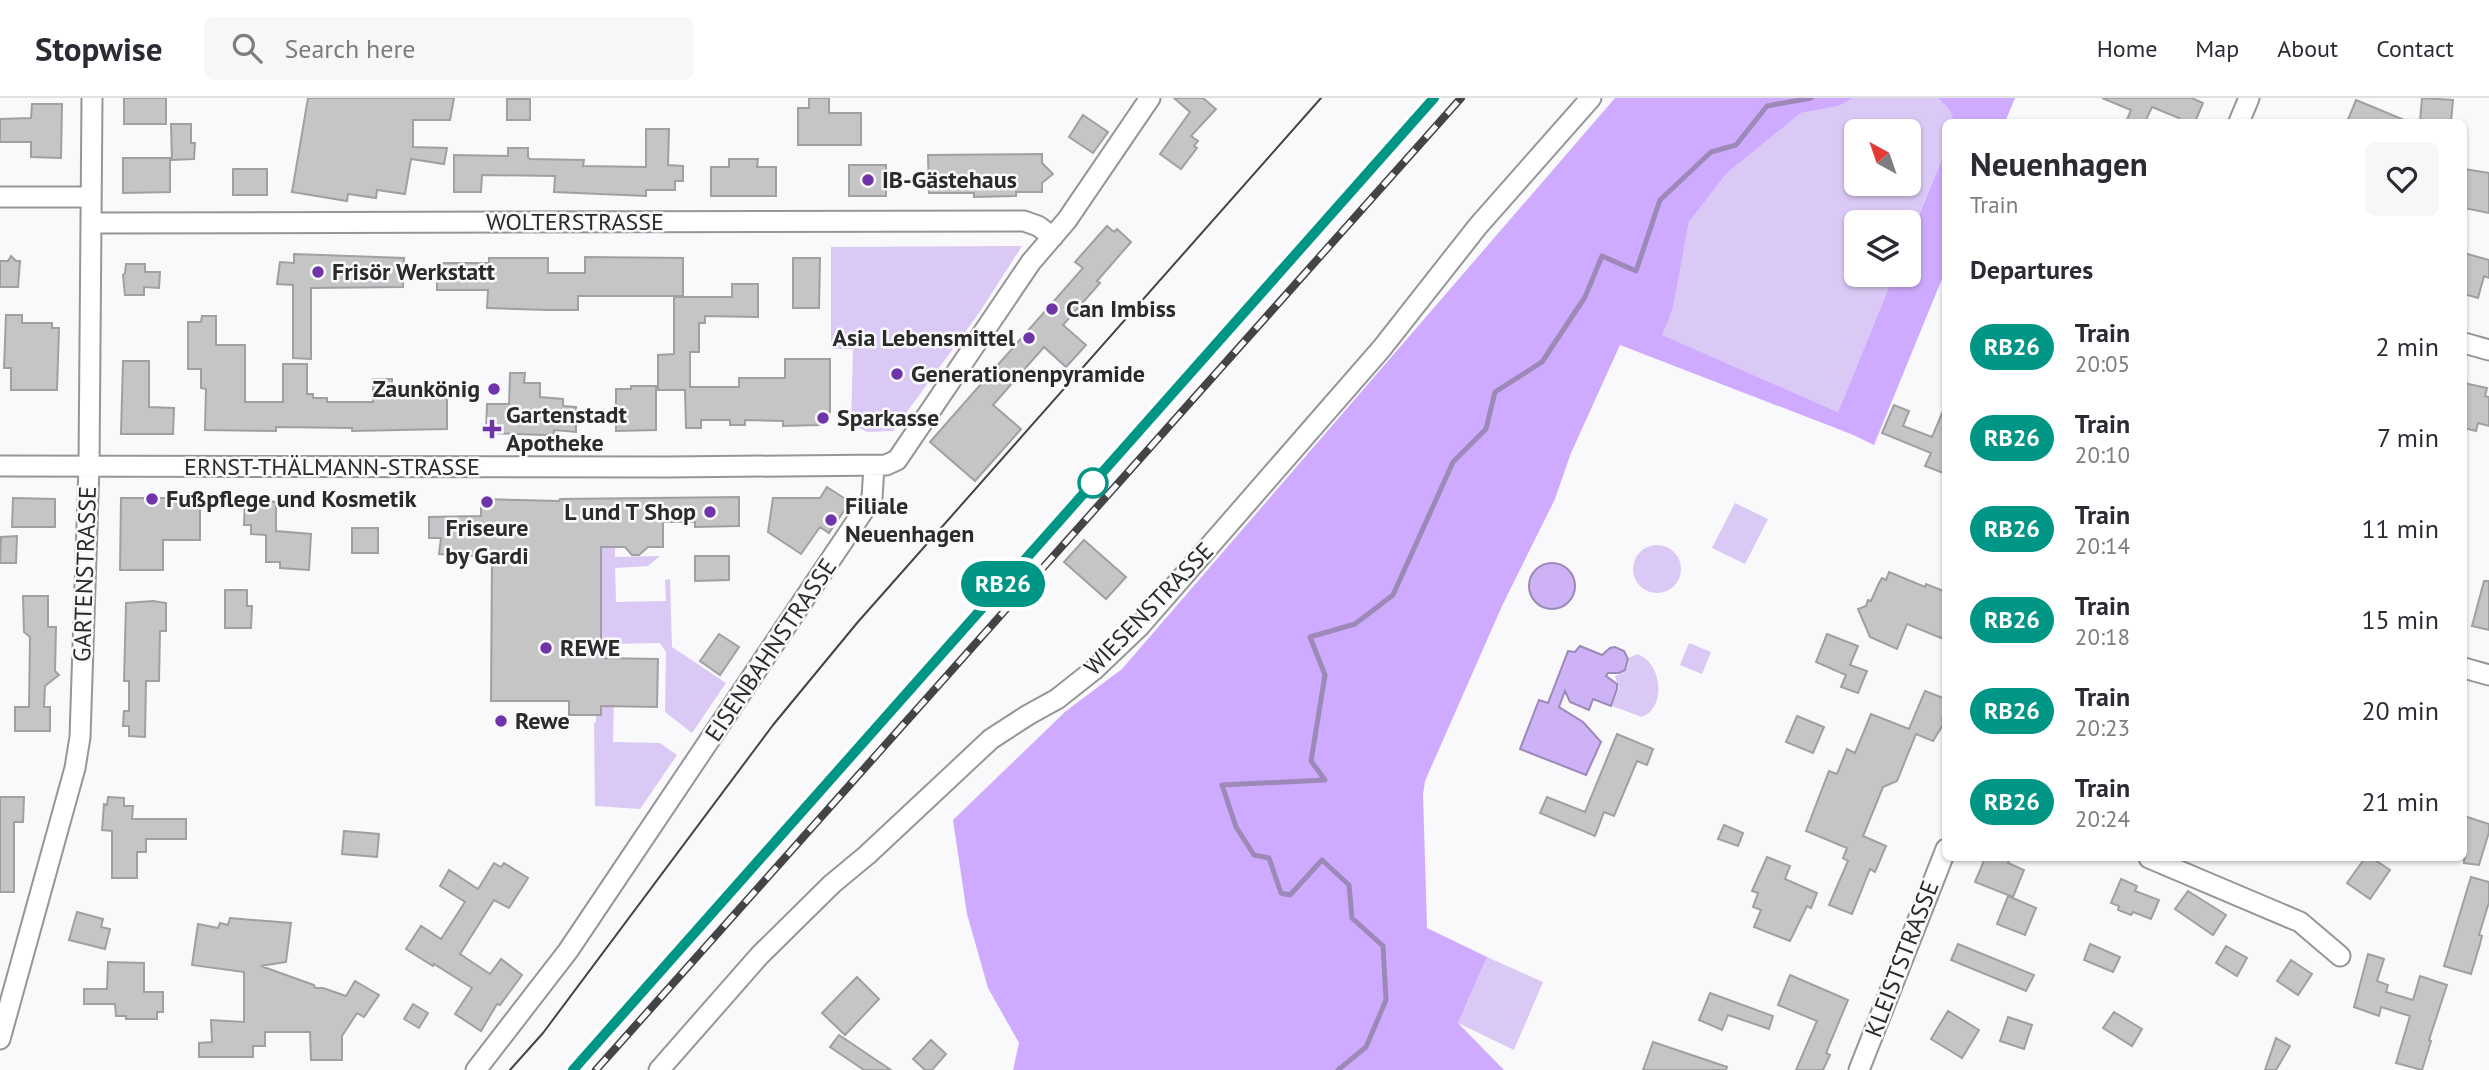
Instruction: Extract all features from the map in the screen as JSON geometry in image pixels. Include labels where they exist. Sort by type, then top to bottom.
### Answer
[{"type":"street","name":"GARTENSTRASSE","points":[[0,1039],[75,768],[80,737],[89,466],[92,98]]},
{"type":"street","points":[[874,466],[887,466],[897,460],[1031,262],[1053,237],[1150,98]]},
{"type":"street","name":"WIESENSTRASSE","points":[[659,1070],[761,956],[832,884],[867,855],[991,739],[1057,699],[1096,668],[1139,627],[1382,348],[1478,226],[1591,98]]},
{"type":"street","points":[[2240,119],[2249,98]]},
{"type":"street","points":[[0,197],[91,197]]},
{"type":"street","name":"WOLTERSTRASSE","points":[[92,223],[1024,221],[1038,226],[1053,237]]},
{"type":"street","points":[[2467,344],[2489,350]]},
{"type":"street","name":"ERNST-THÄLMANN-STRASSE","points":[[0,466],[874,466]]},
{"type":"street","name":"EISENBAHNSTRASSE","points":[[475,1070],[568,951],[865,509],[873,491],[874,466]]},
{"type":"street","points":[[2467,669],[2489,675]]},
{"type":"street","name":"KLEISTSTRASSE","points":[[1859,1070],[1942,859]]},
{"type":"street","points":[[2156,861],[2300,922],[2340,956]]},
{"type":"shaded area","points":[[1615,98],[1853,98],[1839,106],[1801,113],[1727,173],[1689,222],[1673,308],[1662,335],[1838,412],[1889,287],[1921,287],[1921,210],[1942,159],[1942,279],[1874,445],[1620,345],[1571,453],[1555,499],[1502,606],[1425,781],[1423,794],[1427,928],[1487,957],[1458,1023],[1504,1070],[1013,1070],[1019,1043],[988,988],[967,914],[953,820],[1066,711],[1122,669]]},
{"type":"shaded area","points":[[1853,98],[1938,98],[1951,110],[1953,119],[1942,119],[1942,159],[1921,210],[1844,210],[1844,287],[1889,287],[1838,412],[1661,335],[1673,308],[1689,222],[1727,173],[1801,113],[1839,106]]},
{"type":"shaded area","points":[[1938,98],[2015,98],[2006,119],[1953,119],[1950,110]]},
{"type":"shaded area","points":[[1022,246],[979,313],[893,431],[868,432],[851,425],[853,349],[831,349],[831,247]]},
{"type":"shaded area","points":[[1735,503],[1768,519],[1745,564],[1712,548]]},
{"type":"shaded area","points":[[1657,545],[1666,546],[1674,552],[1680,560],[1680,578],[1674,586],[1666,592],[1657,593],[1648,592],[1640,586],[1634,578],[1633,569],[1634,560],[1640,552],[1648,546]]},
{"type":"shaded area","points":[[601,547],[615,548],[615,557],[660,556],[648,566],[615,568],[616,602],[666,601],[665,580],[670,579],[672,647],[726,683],[692,733],[665,712],[666,652],[660,643],[615,644],[613,742],[660,743],[677,755],[640,809],[595,806],[594,723],[596,715],[601,715]]},
{"type":"shaded area","points":[[1552,563],[1568,570],[1575,586],[1568,602],[1552,609],[1536,602],[1529,586],[1536,570]]},
{"type":"shaded area","points":[[1689,643],[1711,652],[1702,674],[1680,665]]},
{"type":"shaded area","points":[[1580,646],[1602,655],[1615,647],[1624,651],[1628,659],[1625,670],[1608,673],[1606,676],[1617,684],[1611,706],[1593,699],[1589,710],[1570,702],[1565,691],[1559,707],[1583,722],[1601,742],[1586,775],[1520,749],[1539,700],[1548,703],[1568,651],[1575,652]]},
{"type":"shaded area","points":[[1637,654],[1652,666],[1658,685],[1655,704],[1650,712],[1642,717],[1612,706],[1619,688],[1615,676],[1626,670],[1629,658]]},
{"type":"shaded area","points":[[1487,957],[1543,982],[1514,1050],[1458,1023]]},
{"type":"building","points":[[124,98],[166,98],[166,124],[124,124]]},
{"type":"building","points":[[308,98],[454,98],[450,120],[413,120],[413,147],[447,148],[444,164],[411,159],[405,194],[377,190],[376,198],[348,194],[347,201],[292,192]]},
{"type":"building","points":[[809,98],[829,98],[829,113],[861,113],[861,145],[798,145],[798,108],[809,108]]},
{"type":"building","points":[[1174,98],[1203,98],[1216,109],[1191,136],[1198,141],[1194,146],[1197,148],[1181,169],[1160,154],[1190,112]]},
{"type":"building","points":[[2102,98],[2192,98],[2203,103],[2196,119],[2178,119],[2152,107],[2146,119],[2127,119],[2131,110]]},
{"type":"building","points":[[2422,98],[2453,100],[2451,119],[2420,119]]},
{"type":"building","points":[[507,99],[530,99],[530,120],[507,120]]},
{"type":"building","points":[[2356,100],[2402,119],[2348,119]]},
{"type":"building","points":[[32,104],[62,104],[61,158],[31,157],[31,142],[0,142],[0,119],[31,118]]},
{"type":"building","points":[[1083,115],[1108,132],[1093,153],[1069,137]]},
{"type":"building","points":[[171,124],[191,124],[191,143],[195,143],[194,159],[172,160]]},
{"type":"building","points":[[646,129],[669,129],[668,165],[683,166],[683,181],[675,181],[675,190],[646,190],[646,196],[554,192],[555,176],[482,175],[481,192],[454,192],[454,155],[508,156],[508,148],[528,148],[530,159],[584,160],[583,166],[646,167]]},
{"type":"building","points":[[1042,154],[1042,163],[1053,174],[1042,183],[1042,192],[974,197],[974,193],[929,193],[928,155]]},
{"type":"building","points":[[123,158],[170,158],[170,192],[123,193]]},
{"type":"building","points":[[729,159],[758,159],[757,167],[776,167],[776,196],[711,196],[711,167],[729,167]]},
{"type":"building","name":"IB-Gästehaus","points":[[849,165],[886,165],[886,196],[849,196]]},
{"type":"building","points":[[233,169],[267,169],[267,195],[233,195]]},
{"type":"building","points":[[2467,169],[2489,173],[2489,213],[2467,209]]},
{"type":"building","points":[[1107,226],[1114,232],[1117,229],[1131,242],[1063,325],[1086,345],[1066,367],[1044,347],[993,405],[1021,429],[975,481],[930,442],[1083,268],[1075,262]]},
{"type":"building","points":[[294,254],[404,258],[403,287],[311,288],[311,359],[293,358],[293,285],[277,284],[280,262],[294,263]]},
{"type":"building","points":[[2467,254],[2489,260],[2489,278],[2484,276],[2478,298],[2467,295]]},
{"type":"building","points":[[11,256],[20,261],[18,287],[0,287],[0,261],[8,261]]},
{"type":"building","points":[[585,257],[683,258],[683,296],[578,296],[578,310],[548,310],[487,308],[488,290],[437,290],[437,263],[489,263],[489,258],[548,258],[548,273],[585,273]]},
{"type":"building","points":[[793,258],[820,258],[819,308],[793,308]]},
{"type":"building","points":[[126,264],[145,264],[145,272],[160,272],[159,288],[144,287],[144,295],[125,295],[123,275]]},
{"type":"building","points":[[732,284],[758,284],[758,317],[705,316],[705,323],[699,323],[699,352],[690,352],[690,387],[739,387],[739,378],[785,378],[785,359],[830,359],[830,412],[820,425],[783,426],[783,421],[745,420],[745,425],[730,425],[730,420],[701,420],[701,428],[686,428],[685,390],[658,390],[658,355],[674,354],[674,297],[732,297]]},
{"type":"building","points":[[6,315],[22,315],[22,323],[52,323],[52,328],[59,328],[57,390],[11,390],[11,368],[4,368]]},
{"type":"building","points":[[202,316],[216,316],[216,345],[245,345],[245,402],[283,402],[283,364],[307,364],[307,394],[313,394],[313,398],[327,398],[327,402],[373,402],[373,379],[392,379],[392,396],[447,397],[447,429],[352,431],[352,428],[276,427],[276,431],[205,430],[206,389],[201,388],[201,369],[188,369],[188,322],[201,322]]},
{"type":"building","points":[[123,361],[149,361],[149,407],[174,408],[173,434],[121,434]]},
{"type":"building","points":[[510,373],[525,373],[524,383],[540,383],[540,397],[563,399],[563,406],[576,407],[576,432],[554,430],[554,434],[545,435],[486,433],[487,404],[509,404]]},
{"type":"building","points":[[2467,384],[2487,388],[2485,396],[2489,397],[2489,426],[2478,423],[2476,431],[2467,429]]},
{"type":"building","points":[[631,386],[656,386],[656,430],[616,431],[616,389],[631,389]]},
{"type":"building","points":[[1894,405],[1909,411],[1903,426],[1932,437],[1942,413],[1942,472],[1925,466],[1931,453],[1882,433]]},
{"type":"building","points":[[827,487],[850,502],[829,533],[820,527],[801,554],[768,532],[773,498],[820,498]]},
{"type":"building","name":"REWE","points":[[739,497],[739,526],[695,527],[695,522],[663,522],[663,547],[648,547],[639,555],[632,555],[625,547],[601,547],[601,658],[658,659],[657,707],[601,706],[601,715],[569,715],[569,701],[491,701],[492,557],[439,554],[441,538],[429,538],[429,517],[481,516],[481,499],[559,501]]},
{"type":"building","points":[[13,498],[55,499],[55,527],[12,527]]},
{"type":"building","points":[[121,498],[200,498],[200,540],[163,540],[163,570],[120,570]]},
{"type":"building","points":[[245,499],[276,502],[276,531],[311,534],[309,570],[280,568],[280,562],[266,562],[266,535],[251,534],[251,525],[244,525]]},
{"type":"building","points":[[352,528],[378,528],[378,553],[352,553]]},
{"type":"building","points":[[17,536],[16,563],[0,563],[1,537]]},
{"type":"building","points":[[1084,540],[1126,577],[1106,599],[1064,562]]},
{"type":"building","points":[[695,556],[729,556],[729,580],[695,581]]},
{"type":"building","points":[[1889,572],[1925,587],[1926,584],[1942,590],[1942,638],[1907,624],[1897,649],[1870,637],[1858,609],[1866,606],[1868,600],[1871,601],[1882,578],[1886,580]]},
{"type":"building","points":[[2484,581],[2489,581],[2489,630],[2472,626]]},
{"type":"building","points":[[225,590],[247,590],[247,606],[252,606],[251,628],[225,628]]},
{"type":"building","points":[[23,596],[48,596],[48,627],[56,627],[55,671],[59,675],[45,686],[44,707],[50,707],[50,731],[15,731],[15,707],[29,707],[30,637],[24,632]]},
{"type":"building","points":[[126,603],[166,603],[166,631],[160,631],[159,681],[146,681],[145,737],[129,736],[129,726],[123,726],[124,711],[129,711],[129,681],[124,681]]},
{"type":"building","points":[[719,634],[739,647],[720,675],[700,661]]},
{"type":"building","points":[[1827,634],[1858,646],[1850,665],[1867,671],[1858,693],[1841,687],[1846,675],[1816,662]]},
{"type":"building","points":[[1925,691],[1942,697],[1942,726],[1933,741],[1916,734],[1897,781],[1883,787],[1863,836],[1886,846],[1875,872],[1870,869],[1852,914],[1829,905],[1848,861],[1843,858],[1847,848],[1806,831],[1829,771],[1837,774],[1847,749],[1855,753],[1871,714],[1909,729]]},
{"type":"building","points":[[1797,716],[1824,727],[1813,753],[1786,742]]},
{"type":"building","points":[[1617,734],[1653,749],[1647,765],[1637,761],[1614,816],[1604,812],[1595,836],[1540,813],[1547,797],[1585,812]]},
{"type":"building","points":[[0,797],[24,797],[23,822],[14,822],[14,892],[0,892]]},
{"type":"building","points":[[108,797],[124,798],[124,806],[133,806],[132,819],[186,819],[186,839],[146,839],[146,852],[137,852],[137,878],[112,878],[112,831],[102,830],[104,804],[107,805]]},
{"type":"building","points":[[2467,817],[2489,824],[2479,865],[2464,863],[2467,861]]},
{"type":"building","points":[[1724,825],[1743,833],[1738,846],[1718,839]]},
{"type":"building","points":[[344,831],[379,834],[377,857],[342,854]]},
{"type":"building","points":[[1767,857],[1790,866],[1785,879],[1817,893],[1811,908],[1807,906],[1790,941],[1754,927],[1761,910],[1753,907],[1758,893],[1752,891]]},
{"type":"building","points":[[1984,861],[2009,861],[2008,863],[2024,870],[2013,897],[1975,882]]},
{"type":"building","points":[[2363,861],[2376,861],[2390,870],[2370,899],[2347,883]]},
{"type":"building","points":[[494,863],[501,867],[504,863],[528,878],[509,908],[494,900],[460,954],[490,974],[501,959],[522,975],[500,1005],[497,1004],[481,1031],[455,1014],[472,988],[406,949],[421,926],[441,939],[465,902],[440,886],[449,870],[478,889]]},
{"type":"building","points":[[2471,877],[2489,882],[2489,902],[2471,974],[2444,966]]},
{"type":"building","points":[[2121,879],[2137,886],[2135,891],[2159,900],[2151,919],[2118,910],[2119,906],[2111,903]]},
{"type":"building","points":[[2188,891],[2226,915],[2213,935],[2175,909]]},
{"type":"building","points":[[2008,896],[2036,908],[2025,935],[1997,924]]},
{"type":"building","points":[[77,912],[103,919],[101,927],[110,929],[105,949],[69,940]]},
{"type":"building","points":[[230,918],[291,923],[286,962],[261,966],[314,985],[315,988],[346,996],[355,981],[379,995],[364,1017],[357,1013],[342,1036],[342,1060],[311,1060],[310,1032],[265,1032],[265,1046],[253,1046],[253,1057],[199,1057],[199,1043],[212,1042],[211,1020],[244,1022],[244,972],[192,965],[198,924],[218,928],[220,923],[228,925]]},
{"type":"building","points":[[1958,944],[2034,975],[2026,991],[1951,960]]},
{"type":"building","points":[[2090,944],[2120,957],[2113,972],[2084,960]]},
{"type":"building","points":[[2226,946],[2247,958],[2237,976],[2216,963]]},
{"type":"building","points":[[2368,954],[2384,959],[2377,981],[2388,985],[2386,992],[2413,1000],[2420,976],[2447,985],[2422,1070],[2396,1063],[2410,1016],[2381,1007],[2379,1016],[2354,1007]]},
{"type":"building","points":[[2291,960],[2312,974],[2298,995],[2277,981]]},
{"type":"building","points":[[108,962],[144,963],[144,992],[163,992],[163,1012],[157,1012],[157,1019],[126,1019],[126,1016],[116,1016],[115,1004],[84,1004],[84,989],[107,989]]},
{"type":"building","points":[[1790,975],[1848,1000],[1826,1053],[1830,1055],[1823,1070],[1796,1070],[1817,1021],[1778,1005]]},
{"type":"building","points":[[857,977],[879,999],[845,1035],[822,1013]]},
{"type":"building","points":[[1710,993],[1773,1016],[1769,1029],[1728,1015],[1722,1030],[1699,1020]]},
{"type":"building","points":[[413,1004],[428,1013],[419,1028],[404,1019]]},
{"type":"building","points":[[1948,1011],[1979,1030],[1962,1058],[1931,1039]]},
{"type":"building","points":[[2114,1012],[2142,1029],[2132,1046],[2103,1028]]},
{"type":"building","points":[[2008,1017],[2032,1025],[2024,1049],[2000,1041]]},
{"type":"building","points":[[839,1035],[891,1070],[864,1070],[830,1047]]},
{"type":"building","points":[[2276,1038],[2290,1046],[2276,1070],[2265,1070]]},
{"type":"building","points":[[931,1040],[946,1054],[932,1070],[925,1070],[913,1059]]},
{"type":"building","points":[[1653,1042],[1727,1067],[1726,1070],[1643,1070]]},
{"type":"waterway","points":[[1338,1070],[1366,1047],[1386,1000],[1383,946],[1352,918],[1349,885],[1322,860],[1290,895],[1281,893],[1269,858],[1254,855],[1236,827],[1222,785],[1325,780],[1311,761],[1325,675],[1310,637],[1355,624],[1393,595],[1453,462],[1486,429],[1495,392],[1542,362],[1585,297],[1602,256],[1636,271],[1660,200],[1711,152],[1736,145],[1767,106],[1811,98]]},
{"type":"tram line","points":[[510,1070],[543,1033],[773,725],[857,623],[1321,98]]},
{"type":"railway","points":[[573,1070],[1434,98]]},
{"type":"railway","points":[[596,1070],[1461,98]]},
{"type":"train","name":"RB26","points":[[573,1070],[1434,98]]},
{"type":"place","name":"IB-Gästehaus","points":[[868,180]]},
{"type":"place","name":"Frisör Werkstatt","points":[[318,272]]},
{"type":"place","name":"Can Imbiss","points":[[1052,309]]},
{"type":"place","name":"Asia Lebensmittel","points":[[1029,338]]},
{"type":"place","name":"Generationenpyramide","points":[[897,374]]},
{"type":"place","name":"Zaunkönig","points":[[494,389]]},
{"type":"place","name":"Sparkasse","points":[[823,418]]},
{"type":"place","name":"Gartenstadt Apotheke","points":[[492,429]]},
{"type":"place","name":"Fußpflege und Kosmetik","points":[[152,499]]},
{"type":"place","name":"Friseure by Gardi","points":[[487,502]]},
{"type":"place","name":"L und T Shop","points":[[710,512]]},
{"type":"place","name":"Filiale Neuenhagen","points":[[831,520]]},
{"type":"place","name":"REWE","points":[[546,648]]},
{"type":"place","name":"Rewe","points":[[501,721]]}]
